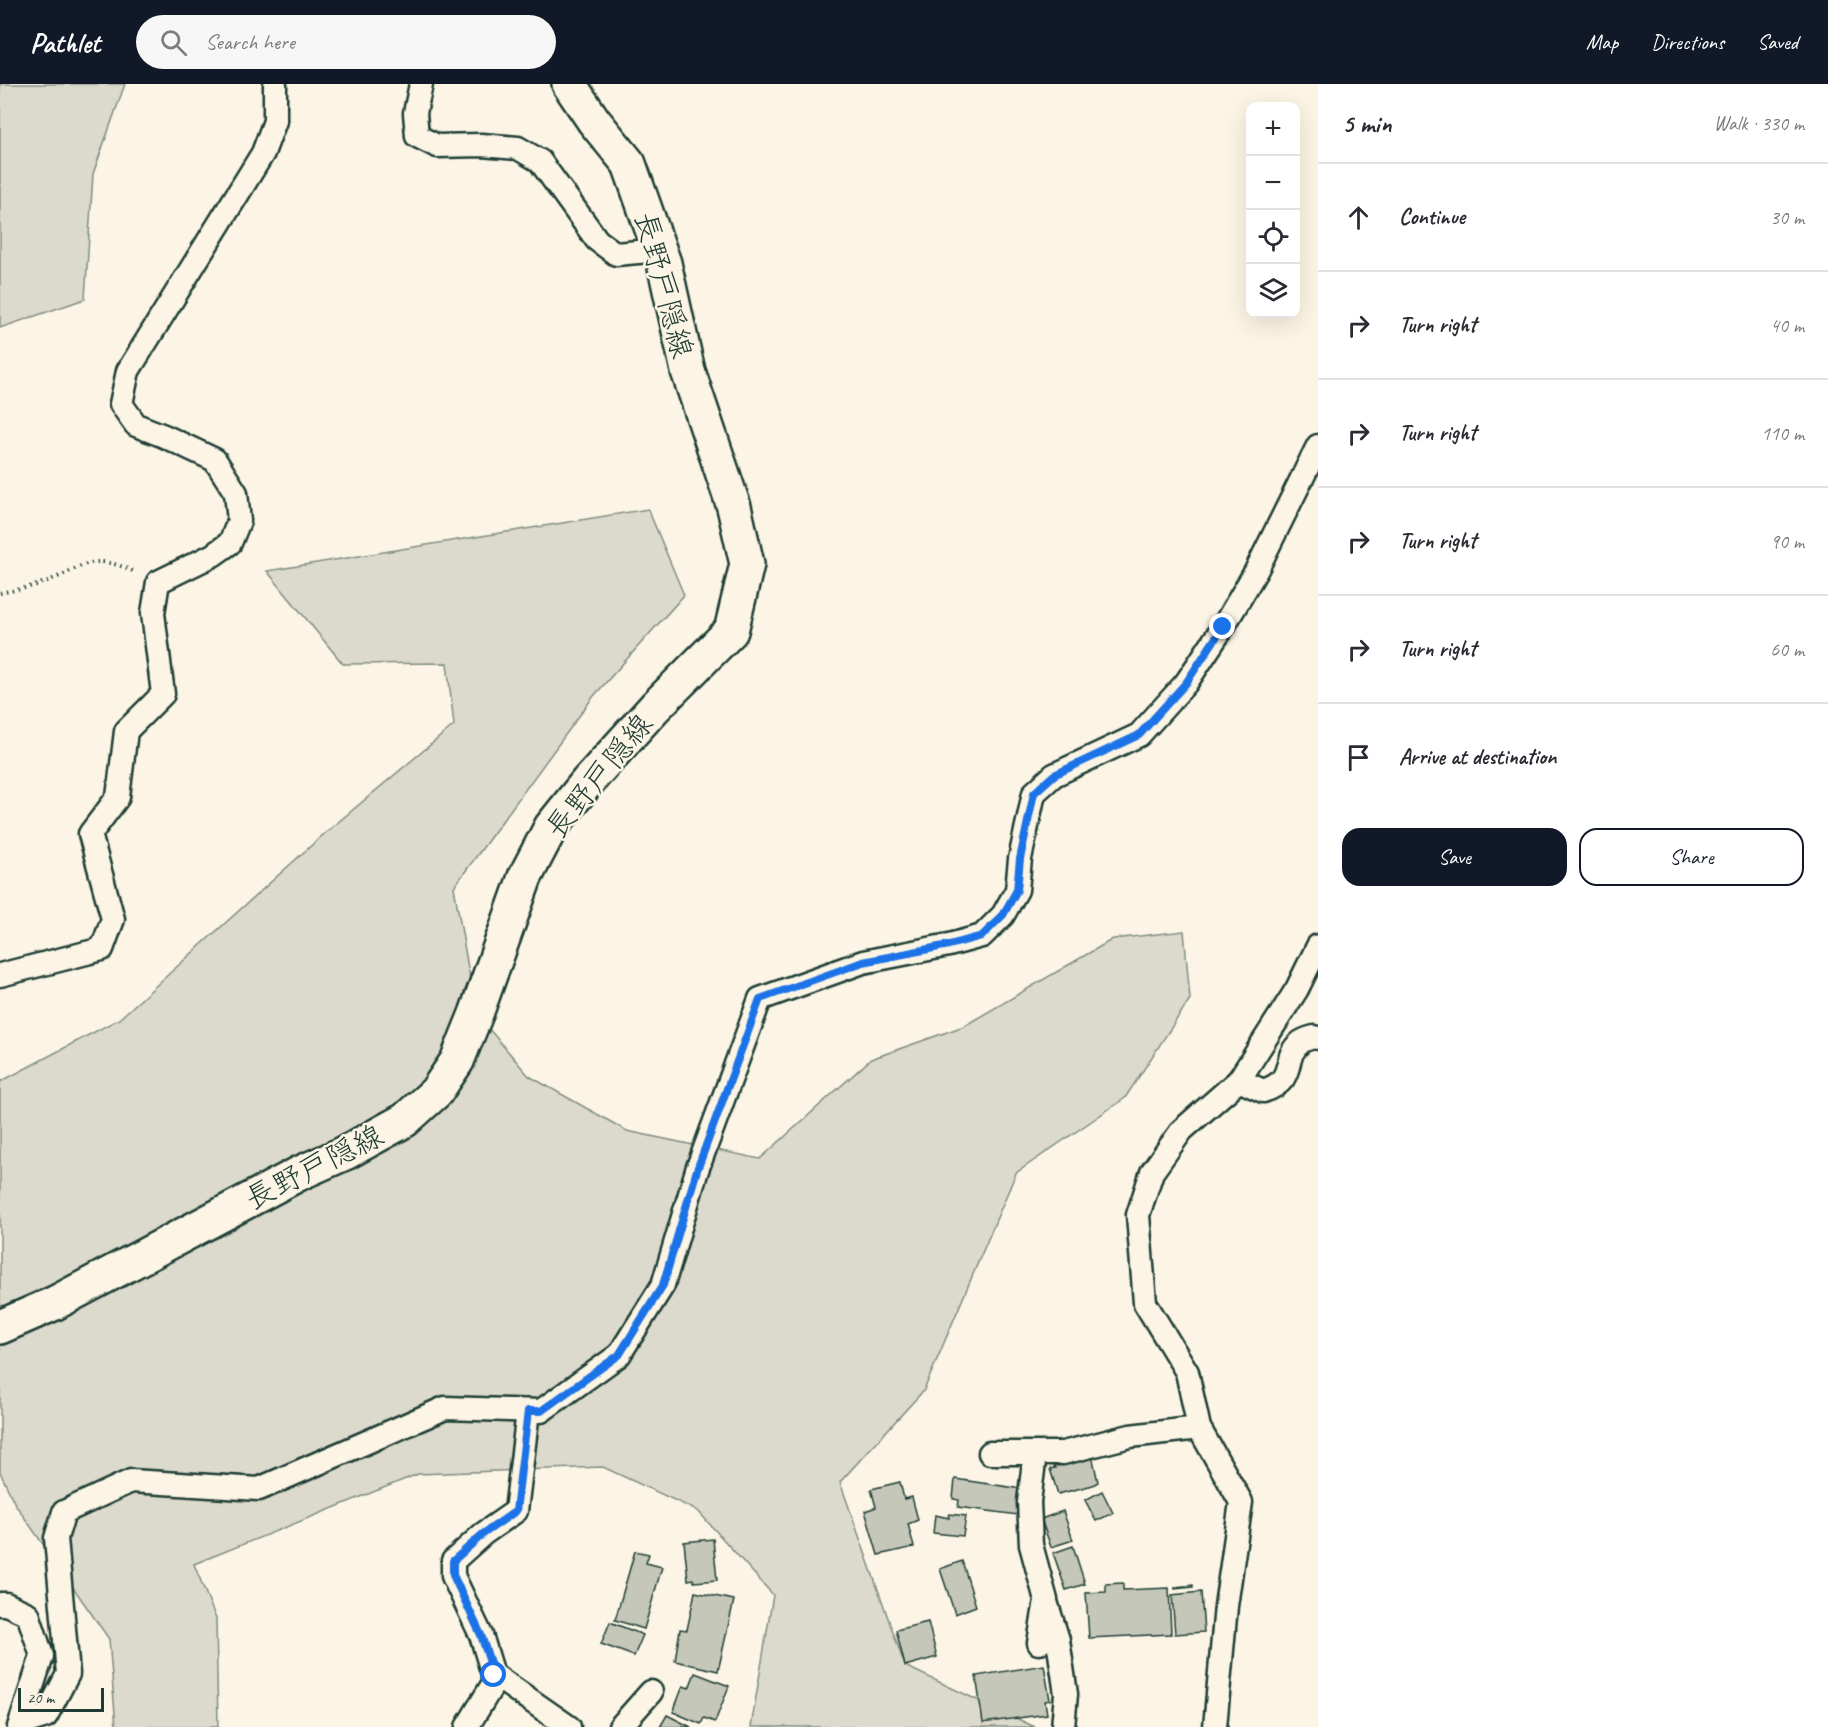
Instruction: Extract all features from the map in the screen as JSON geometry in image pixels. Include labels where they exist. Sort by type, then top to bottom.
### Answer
[{"type":"main road","name":"長野戸隠線","points":[[0,1327],[55,1303],[300,1173],[345,1154],[405,1120],[436,1092],[458,1061],[525,877],[551,827],[588,781],[655,707],[731,631],[747,564],[734,507],[688,371],[664,263],[629,164],[594,121],[569,84]]},
{"type":"street","points":[[0,975],[102,949],[113,919],[90,834],[118,796],[126,731],[163,694],[153,613],[158,582],[213,555],[230,543],[239,521],[236,493],[215,460],[136,425],[121,404],[128,371],[264,153],[275,122],[274,84]]},
{"type":"street","points":[[421,84],[415,113],[417,136],[438,146],[482,145],[518,148],[540,161],[597,240],[616,254],[660,250]]},
{"type":"street","points":[[20,1726],[46,1716],[68,1674],[56,1538],[64,1512],[131,1481],[259,1489],[445,1408],[541,1411],[619,1355],[663,1285],[697,1170],[760,999],[863,962],[982,936],[1003,915],[1017,890],[1020,859],[1034,793],[1054,775],[1139,735],[1186,683],[1256,572],[1318,446]]},
{"type":"street","points":[[1215,1727],[1226,1606],[1241,1502],[1199,1428],[1186,1372],[1145,1303],[1138,1215],[1152,1172],[1182,1130],[1239,1080],[1297,989],[1318,946]]},
{"type":"street","points":[[1239,1080],[1263,1091],[1275,1087],[1282,1081],[1293,1052],[1300,1043],[1314,1037],[1318,1038]]},
{"type":"street","points":[[467,1727],[495,1681],[481,1635],[453,1575],[453,1561],[483,1534],[516,1511],[528,1411]]},
{"type":"street","points":[[990,1453],[1063,1453],[1130,1436],[1199,1428]]},
{"type":"street","points":[[1035,1454],[1029,1502],[1031,1545],[1058,1640],[1066,1694],[1063,1727]]},
{"type":"street","points":[[1038,1643],[1046,1600]]},
{"type":"street","points":[[0,1604],[6,1604],[28,1614],[42,1656],[20,1726]]},
{"type":"street","points":[[494,1675],[569,1727]]},
{"type":"street","points":[[620,1727],[651,1692]]},
{"type":"path","points":[[0,593],[42,583],[80,565],[101,560],[120,565],[158,582]]},
{"type":"shaded area","points":[[0,84],[125,84],[93,174],[85,299],[0,328]]},
{"type":"shaded area","points":[[648,509],[684,595],[593,697],[454,887],[476,1014],[529,1076],[627,1131],[760,1159],[871,1059],[964,1026],[1113,939],[1184,931],[1190,999],[1125,1098],[1016,1173],[924,1390],[840,1482],[905,1666],[1035,1727],[751,1727],[773,1595],[698,1511],[603,1467],[418,1474],[194,1564],[216,1619],[218,1727],[116,1727],[109,1639],[15,1504],[0,1472],[0,1082],[119,1019],[324,834],[454,725],[447,663],[343,664],[267,571]]},
{"type":"building","points":[[1092,1455],[1098,1482],[1058,1494],[1050,1469],[1055,1468],[1053,1465]]},
{"type":"building","points":[[955,1479],[1022,1489],[1018,1515],[958,1507],[959,1500],[953,1499]]},
{"type":"building","points":[[900,1482],[904,1499],[912,1497],[918,1520],[908,1524],[914,1547],[878,1555],[865,1511],[876,1507],[871,1489]]},
{"type":"building","points":[[1102,1491],[1113,1513],[1096,1521],[1085,1500]]},
{"type":"building","points":[[1063,1511],[1073,1540],[1051,1547],[1041,1519]]},
{"type":"building","points":[[949,1514],[966,1516],[963,1536],[933,1533],[935,1515],[949,1518]]},
{"type":"building","points":[[713,1539],[717,1580],[694,1582],[693,1579],[688,1580],[684,1542]]},
{"type":"building","points":[[1073,1546],[1085,1584],[1066,1590],[1053,1553]]},
{"type":"building","points":[[635,1551],[649,1554],[646,1563],[662,1567],[644,1629],[615,1620]]},
{"type":"building","points":[[962,1561],[976,1606],[955,1614],[940,1569]]},
{"type":"building","points":[[1123,1583],[1123,1590],[1169,1588],[1171,1634],[1089,1638],[1086,1593],[1106,1592],[1106,1584]]},
{"type":"building","points":[[1193,1585],[1193,1587],[1175,1589],[1175,1587]]},
{"type":"building","points":[[695,1592],[734,1600],[718,1671],[675,1661],[680,1629],[687,1630]]},
{"type":"building","points":[[1201,1592],[1204,1632],[1175,1634],[1172,1595]]},
{"type":"building","points":[[610,1622],[643,1635],[634,1656],[601,1644]]},
{"type":"building","points":[[928,1622],[937,1657],[905,1666],[896,1630]]},
{"type":"building","points":[[1044,1665],[1050,1700],[1045,1701],[1047,1714],[983,1723],[976,1676]]},
{"type":"building","points":[[695,1673],[729,1686],[715,1722],[704,1718],[701,1724],[673,1712],[683,1686],[689,1688]]},
{"type":"building","points":[[667,1715],[691,1727],[660,1727]]},
{"type":"route","points":[[494,1675],[481,1635],[453,1575],[453,1561],[483,1534],[516,1511],[528,1411],[541,1411],[619,1355],[663,1285],[697,1170],[760,999],[863,962],[982,936],[1003,915],[1017,890],[1020,859],[1034,793],[1054,775],[1139,735],[1186,683],[1223,627]]}]
